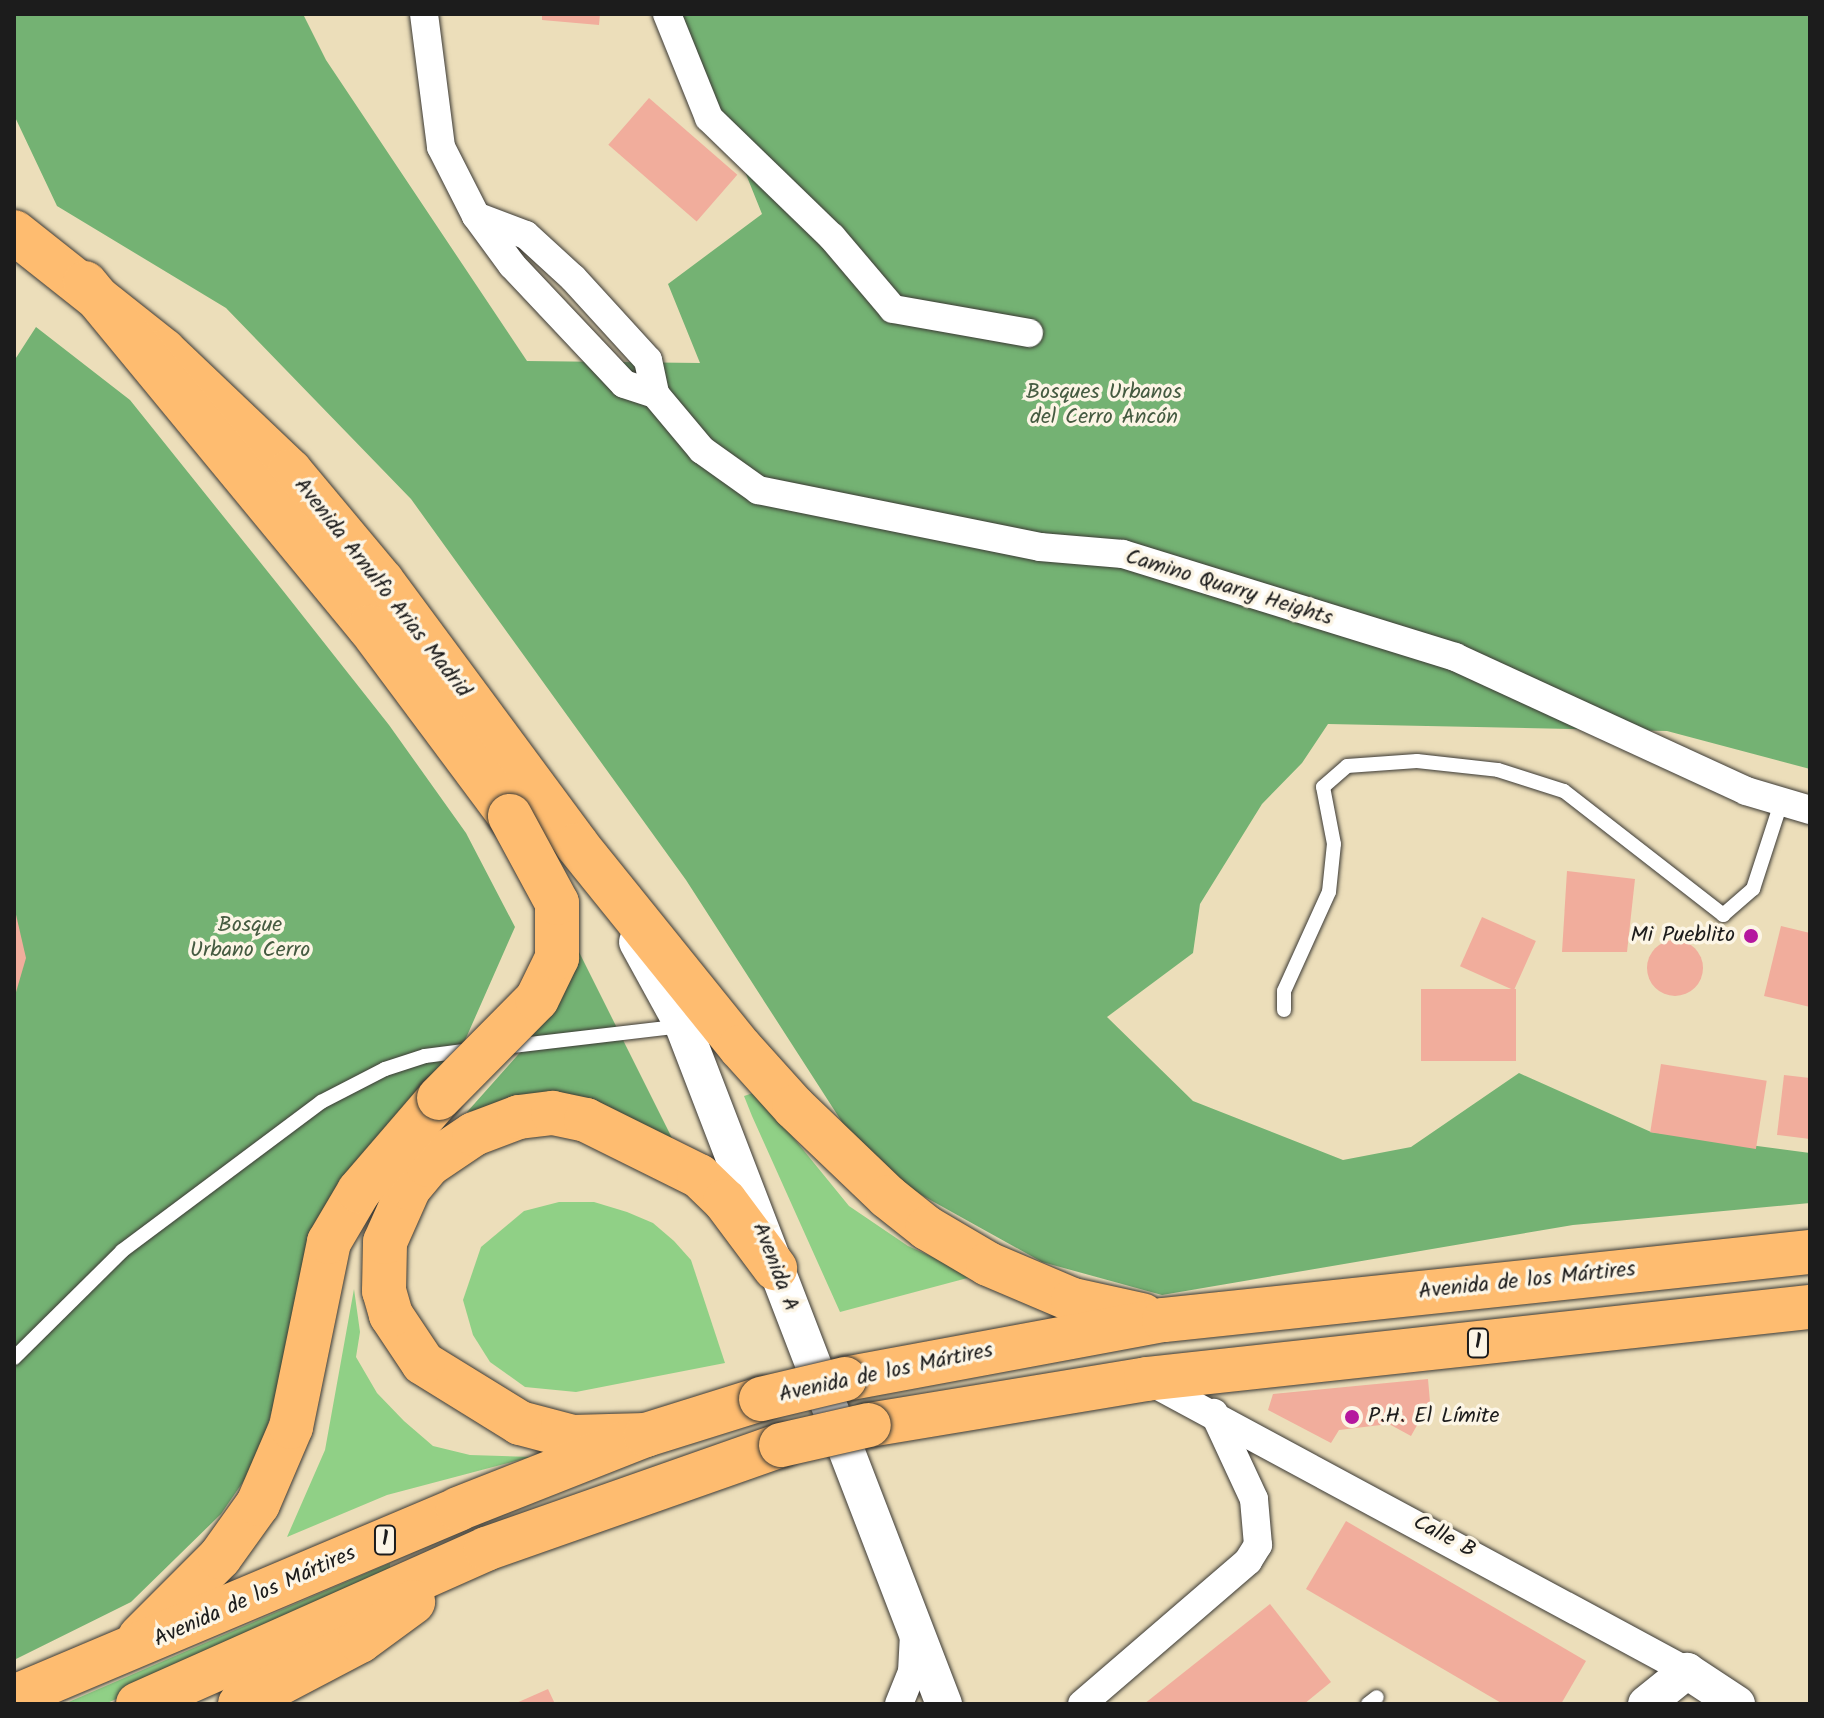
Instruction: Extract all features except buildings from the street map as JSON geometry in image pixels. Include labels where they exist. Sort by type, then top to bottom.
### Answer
[{"type":"main road","name":"Avenida Arnulfo Arias Madrid","points":[[14,232],[85,283],[236,417],[331,518],[577,845],[794,1107],[927,1228],[1034,1285],[1073,1300],[1164,1320]]},
{"type":"main road","points":[[85,283],[369,627],[510,816],[557,903],[557,958],[522,1017],[439,1098],[359,1191],[329,1242],[291,1427],[258,1504],[220,1557],[120,1655]]},
{"type":"main road","points":[[646,1435],[573,1437],[532,1427],[492,1410],[423,1363],[391,1315],[384,1291],[385,1242],[409,1188],[428,1165],[474,1134],[519,1117],[553,1113],[586,1120],[699,1176],[725,1201],[775,1268]]},
{"type":"main road","name":"Avenida de los Mártires","points":[[14,1697],[120,1655],[458,1509],[646,1435],[761,1399],[845,1379],[1164,1320],[1810,1252]]},
{"type":"main road","name":"1","points":[[138,1704],[486,1549],[781,1445],[869,1425],[1146,1379],[1810,1307]]},
{"type":"main road","points":[[240,1704],[360,1641],[486,1549]]},
{"type":"street","name":"Camino Quarry Heights","points":[[424,14],[441,147],[476,216],[512,265],[624,384],[655,394],[702,450],[758,490],[1040,547],[1123,554],[1455,657],[1746,791],[1810,810]]},
{"type":"street","points":[[667,14],[709,118],[832,237],[893,309],[1029,333]]},
{"type":"street","name":"Avenida A","points":[[577,845],[683,1026],[945,1703]]},
{"type":"street","name":"Calle B","points":[[1146,1379],[1687,1671],[1737,1704]]},
{"type":"street","points":[[1082,1704],[1248,1561],[1258,1545],[1254,1499],[1214,1413]]},
{"type":"street","points":[[899,1704],[912,1672],[912,1618]]},
{"type":"street","points":[[1646,1704],[1687,1671]]},
{"type":"lane","points":[[1284,1010],[1284,991],[1329,892],[1334,844],[1323,787],[1347,766],[1417,761],[1484,768],[1564,791],[1723,915],[1753,889],[1782,800]]},
{"type":"lane","points":[[14,1358],[162,1218],[321,1102],[385,1069],[425,1056],[683,1026]]},
{"type":"green space","name":"Bosques Urbanos del Cerro Ancón","points":[[14,14],[303,14],[326,60],[527,361],[700,363],[668,284],[762,214],[725,122],[663,14],[1810,14],[1810,769],[1667,731],[1328,724],[1302,763],[1262,804],[1200,904],[1193,953],[1107,1017],[1193,1101],[1343,1160],[1411,1147],[1519,1073],[1651,1132],[1810,1153],[1810,1203],[1573,1225],[1162,1295],[1042,1262],[871,1167],[686,880],[411,499],[226,308],[57,206],[14,115]]},
{"type":"green space","name":"Bosque Urbano Cerro","points":[[36,327],[130,400],[284,592],[389,725],[466,833],[515,927],[455,1063],[285,1364],[258,1460],[221,1514],[131,1602],[14,1660],[14,361]]},
{"type":"green space","points":[[567,928],[674,1142],[508,1104],[467,1112],[524,1048]]},
{"type":"green space","points":[[756,1092],[849,1206],[908,1246],[975,1276],[840,1312],[744,1096]]},
{"type":"green space","points":[[559,1202],[594,1202],[627,1212],[653,1223],[674,1241],[691,1260],[725,1363],[576,1392],[525,1387],[490,1362],[473,1335],[463,1300],[481,1247],[524,1211]]},
{"type":"green space","points":[[354,1289],[360,1332],[356,1357],[377,1393],[404,1421],[433,1446],[470,1455],[531,1457],[387,1495],[287,1537],[325,1450]]},
{"type":"green space","points":[[390,1563],[390,1577],[105,1704],[64,1704]]},
{"type":"place","name":"Mi Pueblito","points":[[1751,936]]},
{"type":"place","name":"P.H. El Límite","points":[[1352,1417]]}]
